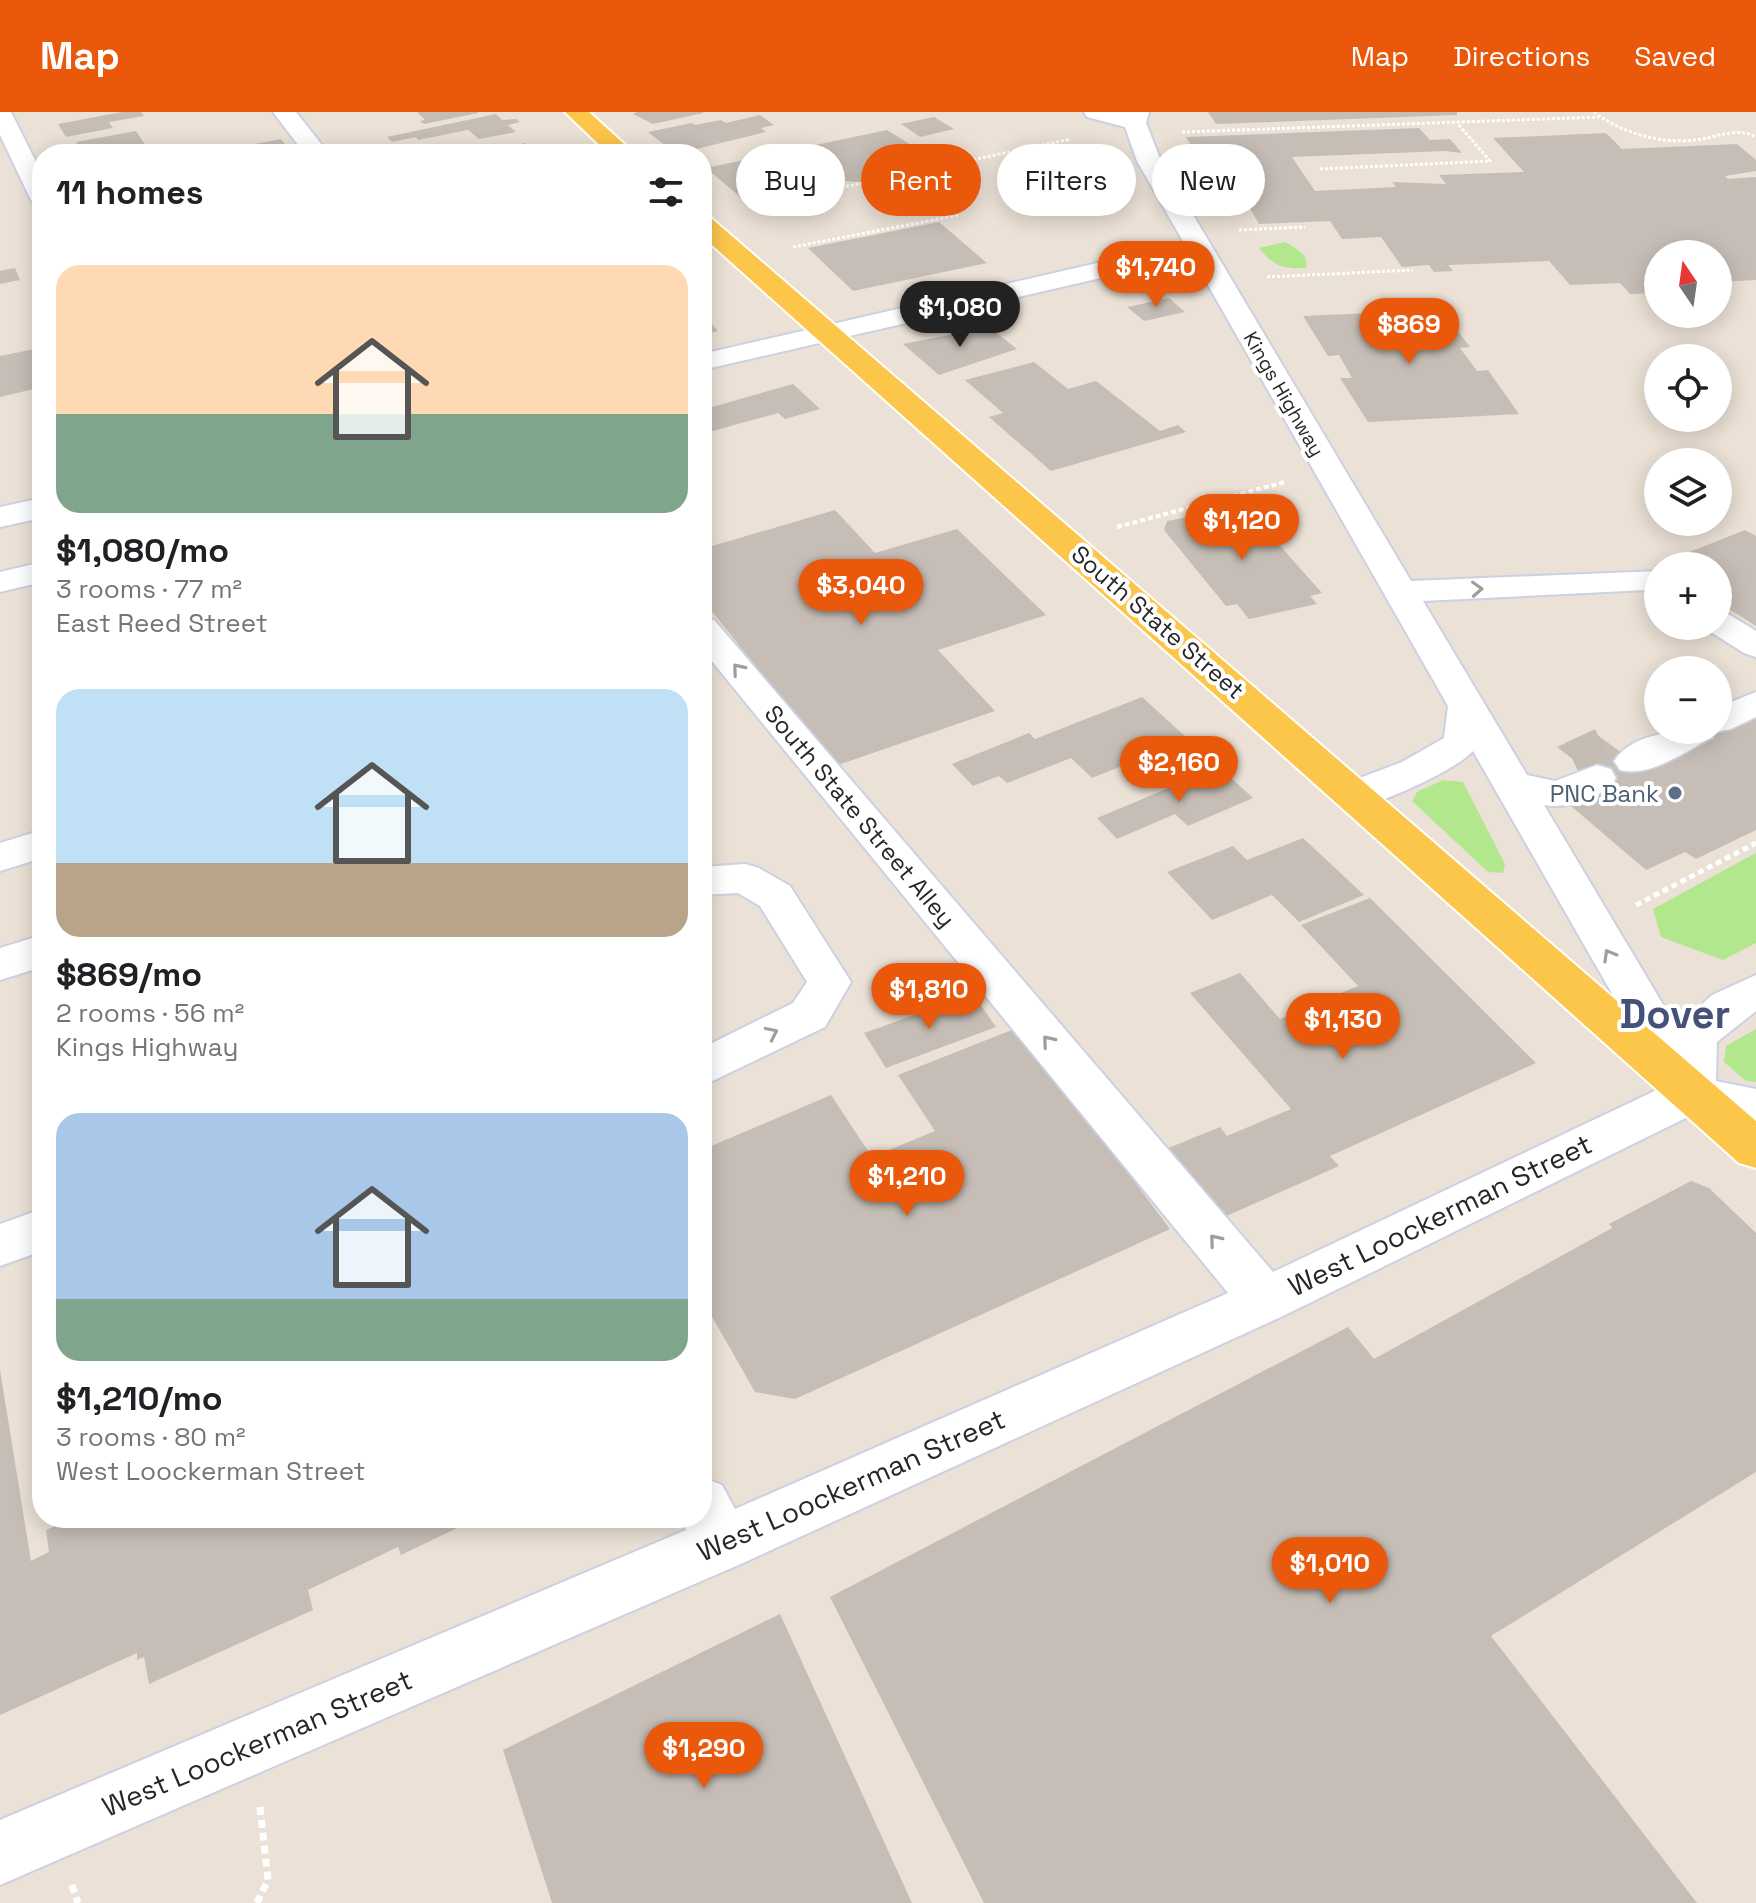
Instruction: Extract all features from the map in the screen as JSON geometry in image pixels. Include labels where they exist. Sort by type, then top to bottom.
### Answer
[{"type":"main road","points":[[576,112],[612,144]]},
{"type":"main road","name":"South State Street","points":[[712,232],[1756,1149]]},
{"type":"street","points":[[0,112],[32,178]]},
{"type":"street","points":[[284,112],[309,144]]},
{"type":"street","points":[[1095,112],[1137,118]]},
{"type":"street","name":"Kings Highway","points":[[1137,118],[1149,161],[1692,1094]]},
{"type":"street","points":[[712,360],[1200,247]]},
{"type":"street","points":[[0,517],[32,510]]},
{"type":"street","points":[[0,582],[32,574]]},
{"type":"street","points":[[1399,592],[1644,580]]},
{"type":"street","points":[[1732,631],[1756,646]]},
{"type":"street","name":"South State Street Alley","points":[[712,639],[1265,1300]]},
{"type":"street","points":[[1732,687],[1756,676]]},
{"type":"street","points":[[1732,714],[1756,703]]},
{"type":"street","points":[[1355,794],[1444,757],[1458,747],[1466,736],[1465,707]]},
{"type":"street","points":[[1511,785],[1559,795],[1644,730]]},
{"type":"street","points":[[1602,760],[1654,744]]},
{"type":"street","points":[[0,857],[32,847]]},
{"type":"street","points":[[712,880],[745,878],[775,896],[829,982],[809,1015],[712,1063]]},
{"type":"street","points":[[0,964],[32,954]]},
{"type":"street","points":[[1756,991],[1728,1007],[1695,1036],[1692,1094],[1756,1108]]},
{"type":"street","name":"West Loockerman Street","points":[[712,1524],[1265,1300],[1692,1094]]},
{"type":"street","points":[[0,1245],[32,1234]]},
{"type":"street","name":"West Loockerman Street","points":[[0,1853],[703,1528]]},
{"type":"path","points":[[1566,112],[1573,118]]},
{"type":"path","points":[[1594,112],[1637,134],[1666,139],[1709,138],[1729,131],[1756,137]]},
{"type":"path","points":[[1173,133],[1599,117]]},
{"type":"path","points":[[1320,169],[1490,161],[1456,122]]},
{"type":"path","points":[[845,187],[1078,138]]},
{"type":"path","points":[[792,247],[954,216]]},
{"type":"path","points":[[1230,230],[1305,227]]},
{"type":"path","points":[[1258,277],[1413,270]]},
{"type":"path","points":[[1115,528],[1287,482],[1280,469]]},
{"type":"path","points":[[1625,910],[1756,843]]},
{"type":"path","points":[[257,1903],[268,1880],[259,1799]]},
{"type":"path","points":[[71,1883],[78,1903]]},
{"type":"green space","points":[[1285,242],[1304,255],[1306,268],[1279,265],[1259,248]]},
{"type":"green space","points":[[1443,780],[1463,782],[1505,864],[1503,873],[1488,872],[1412,801],[1417,792]]},
{"type":"green space","points":[[1756,853],[1756,943],[1723,960],[1661,937],[1653,909]]},
{"type":"green space","points":[[1756,1029],[1756,1082],[1746,1081],[1724,1062],[1726,1046]]},
{"type":"building","points":[[122,112],[141,112],[144,116],[109,122],[113,128],[66,137],[58,124]]},
{"type":"building","points":[[417,112],[478,113],[424,124],[420,121],[425,120]]},
{"type":"building","points":[[1208,112],[1457,112],[1457,115],[1216,124]]},
{"type":"building","points":[[703,113],[653,124],[633,114]]},
{"type":"building","points":[[496,114],[502,120],[516,119],[520,122],[508,125],[516,132],[479,139],[468,130],[418,140],[416,137],[392,142],[387,137]]},
{"type":"building","points":[[760,115],[774,125],[761,128],[766,132],[712,145],[663,144],[648,132],[692,123],[721,120],[726,123]]},
{"type":"building","points":[[934,117],[954,129],[920,137],[901,124]]},
{"type":"building","points":[[1419,128],[1430,140],[1450,139],[1462,153],[1292,157],[1315,191],[1396,187],[1392,182],[1446,184],[1439,175],[1524,172],[1493,138],[1606,133],[1622,149],[1737,144],[1756,160],[1756,171],[1725,176],[1728,179],[1756,177],[1756,280],[1732,281],[1732,240],[1644,240],[1644,294],[1630,294],[1620,283],[1570,285],[1549,261],[1448,265],[1453,271],[1434,272],[1429,265],[1402,267],[1381,237],[1342,239],[1330,221],[1259,224],[1254,216],[1265,216],[1265,144],[1190,144],[1186,137]]},
{"type":"building","points":[[887,130],[910,144],[861,144],[860,182],[845,181],[845,144],[820,144]]},
{"type":"building","points":[[136,131],[144,144],[77,144]]},
{"type":"building","points":[[281,139],[285,144],[255,144]]},
{"type":"building","points":[[736,162],[736,193],[712,173],[712,167]]},
{"type":"building","points":[[939,222],[987,263],[853,291],[808,248]]},
{"type":"building","points":[[15,268],[20,280],[0,284],[0,271]]},
{"type":"building","points":[[1169,298],[1185,312],[1144,321],[1127,307]]},
{"type":"building","points":[[1442,310],[1470,347],[1460,348],[1477,371],[1488,370],[1519,414],[1368,422],[1340,378],[1352,378],[1339,355],[1328,356],[1303,316]]},
{"type":"building","points":[[989,327],[1017,349],[939,375],[903,344]]},
{"type":"building","points":[[32,350],[32,389],[0,397],[0,356]]},
{"type":"building","points":[[1034,362],[1068,389],[1096,381],[1160,431],[1178,425],[1186,432],[1051,471],[989,417],[1003,413],[965,380]]},
{"type":"building","points":[[793,384],[820,409],[785,419],[778,413],[712,431],[712,407]]},
{"type":"building","points":[[1235,508],[1251,513],[1322,593],[1310,596],[1317,604],[1249,619],[1237,604],[1226,606],[1164,530],[1167,521]]},
{"type":"building","points":[[835,510],[875,553],[957,529],[1046,615],[938,650],[995,711],[835,766],[712,612],[712,546]]},
{"type":"building","points":[[1745,530],[1756,536],[1756,626],[1732,611],[1732,552],[1689,552]]},
{"type":"building","points":[[1142,697],[1197,747],[1161,761],[1152,754],[1092,778],[1071,758],[1007,783],[999,776],[973,786],[952,764],[1029,733],[1035,739]]},
{"type":"building","name":"PNC Bank","points":[[1756,712],[1756,830],[1696,859],[1685,852],[1646,870],[1571,806],[1598,795],[1592,791],[1605,784],[1557,747],[1592,731],[1645,770],[1695,744],[1732,744],[1732,725]]},
{"type":"building","points":[[1219,767],[1253,798],[1188,826],[1175,814],[1117,839],[1097,818]]},
{"type":"building","points":[[1303,838],[1364,895],[1299,922],[1272,895],[1212,920],[1167,872],[1233,846],[1247,860]]},
{"type":"building","points":[[1370,898],[1536,1063],[1330,1156],[1339,1166],[1213,1222],[1161,1151],[1220,1127],[1227,1136],[1291,1109],[1190,993],[1240,973],[1280,1019],[1358,986],[1301,925]]},
{"type":"building","points":[[973,994],[996,1027],[886,1068],[864,1033]]},
{"type":"building","points":[[1019,1027],[1170,1229],[795,1399],[755,1392],[712,1317],[712,1146],[831,1095],[872,1157],[935,1131],[898,1075]]},
{"type":"building","points":[[1691,1181],[1709,1188],[1756,1233],[1756,1472],[1491,1636],[1697,1903],[984,1903],[830,1597],[1348,1327],[1374,1359],[1612,1228],[1609,1224]]},
{"type":"building","points":[[0,1370],[31,1561],[49,1552],[46,1530],[51,1528],[457,1528],[401,1555],[398,1547],[308,1590],[313,1610],[149,1684],[144,1657],[137,1660],[137,1653],[0,1715]]},
{"type":"building","points":[[780,1614],[912,1903],[552,1903],[503,1750]]},
{"type":"tunnel","points":[[1572,758],[1607,742]]},
{"type":"place","name":"PNC Bank","points":[[1675,793]]},
{"type":"district","name":"Dover","points":[[1675,1014]]}]
